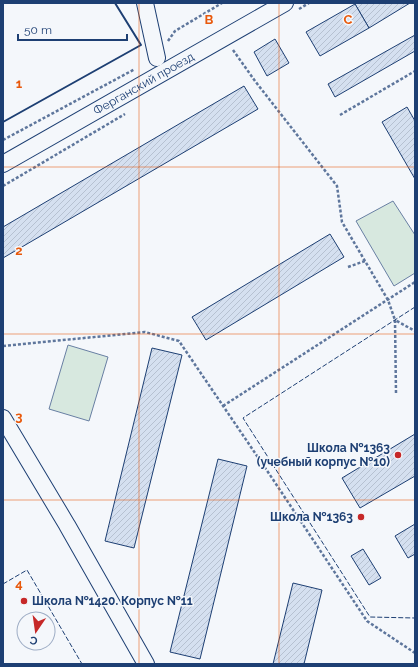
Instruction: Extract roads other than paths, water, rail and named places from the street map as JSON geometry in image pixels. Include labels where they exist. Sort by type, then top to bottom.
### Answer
[{"type":"street","points":[[145,3],[157,58]]},
{"type":"street","name":"Ферганский проезд","points":[[3,164],[285,3]]},
{"type":"street","points":[[3,418],[67,525],[146,664]]},
{"type":"place","name":"Школа №1363 (учебный корпус №10)","points":[[398,455]]},
{"type":"place","name":"Школа №1363","points":[[361,517]]},
{"type":"place","name":"Школа №1420. Корпус №11","points":[[24,601]]}]
